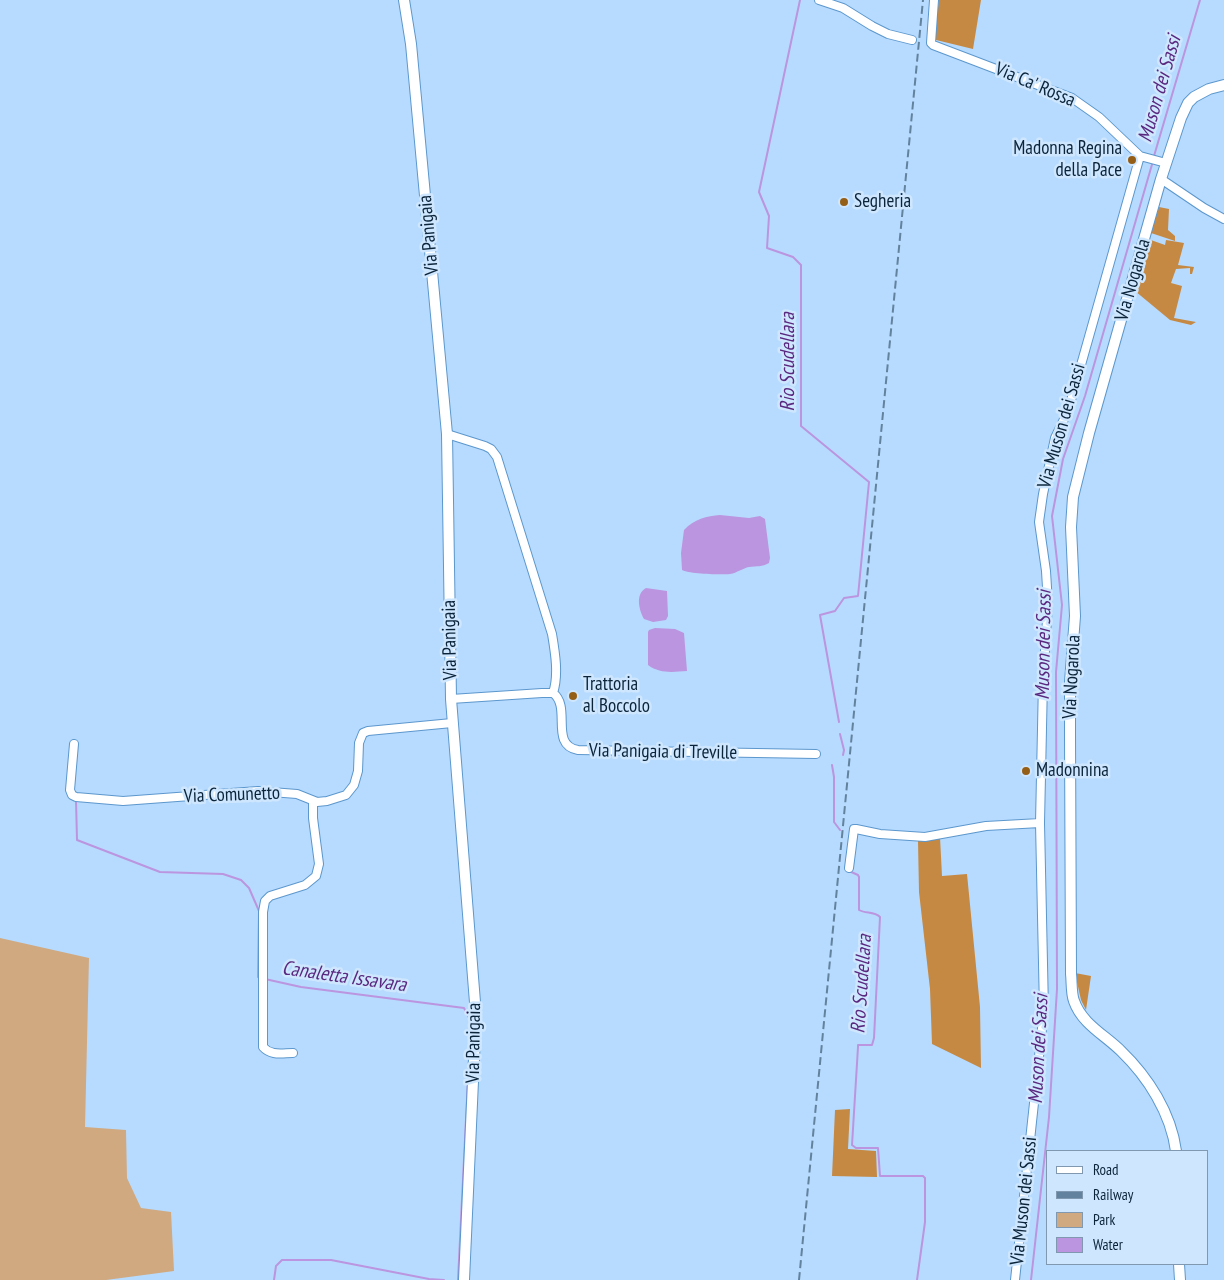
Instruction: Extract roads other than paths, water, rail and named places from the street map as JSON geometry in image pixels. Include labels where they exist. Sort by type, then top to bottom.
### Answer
[{"type":"street","name":"Via Panigaia","points":[[404,0],[412,54],[447,434],[452,723],[476,1015],[464,1280]]},
{"type":"street","name":"Via Ca' Rossa","points":[[934,0],[930,42],[933,45],[1072,98],[1099,117],[1142,157],[1165,163]]},
{"type":"street","points":[[821,1],[843,8],[888,34],[912,40]]},
{"type":"street","points":[[1224,85],[1201,92],[1188,103],[1165,163],[1161,179],[1197,204],[1224,219]]},
{"type":"street","name":"Via Muson dei Sassi","points":[[1015,1280],[1044,1010],[1040,824],[1043,681],[1048,604],[1046,572],[1039,522],[1040,509],[1055,438],[1068,411],[1142,157]]},
{"type":"street","name":"Via Nogarola","points":[[1161,179],[1089,433],[1073,497],[1071,527],[1075,616],[1070,682],[1072,974],[1074,1000],[1079,1010],[1096,1032],[1120,1050],[1140,1071],[1165,1112],[1174,1138],[1176,1150]]},
{"type":"street","name":"Via Panigaia di Treville","points":[[447,434],[485,446],[497,457],[552,634],[555,655],[555,687],[553,693],[560,701],[564,742],[567,746],[574,749],[816,754]]},
{"type":"street","points":[[451,699],[553,693]]},
{"type":"street","name":"Via Comunetto","points":[[74,744],[70,790],[72,795],[76,797],[123,801],[258,791],[297,794],[313,801],[327,801],[340,798],[351,791],[356,779],[359,743],[363,733],[408,726],[452,723]]},
{"type":"street","points":[[293,1053],[273,1053],[267,1051],[263,1046],[263,912],[266,901],[270,896],[305,885],[316,876],[319,864],[313,818],[313,801]]},
{"type":"street","points":[[849,868],[854,829],[880,834],[925,837],[986,826],[1040,824]]},
{"type":"street","points":[[1178,1265],[1180,1280]]},
{"type":"water","points":[[720,515],[749,518],[760,516],[765,519],[769,563],[730,574],[698,573],[682,570],[681,553],[684,530],[692,523],[701,519]]},
{"type":"water","points":[[646,588],[667,591],[668,616],[666,620],[653,622],[644,619],[639,598]]},
{"type":"water","points":[[655,628],[675,629],[684,633],[687,671],[662,671],[648,665],[648,632]]},
{"type":"waterway","name":"Rio Scudellara","points":[[800,0],[759,192],[769,216],[767,248],[793,257],[801,265],[801,426],[869,482],[858,596],[844,598],[835,611],[820,615],[839,722]]},
{"type":"waterway","name":"Muson dei Sassi","points":[[1154,156],[1200,0]]},
{"type":"waterway","name":"Muson dei Sassi","points":[[1031,1280],[1049,1117],[1057,989],[1056,672],[1062,605],[1052,516],[1063,459],[1085,396],[1153,161]]},
{"type":"waterway","name":"Rio Scudellara","points":[[840,734],[844,750],[843,755]]},
{"type":"waterway","name":"Rio Scudellara","points":[[832,765],[834,777],[834,822],[840,830]]},
{"type":"waterway","name":"Canaletta Issavara","points":[[76,801],[77,840],[160,872],[223,874],[241,880],[249,888],[259,911],[258,977],[260,978]]},
{"type":"waterway","name":"Rio Scudellara","points":[[849,871],[859,877],[859,910],[880,917],[874,1038],[872,1045],[858,1045],[852,1145],[856,1148],[878,1148],[880,1176],[923,1176],[925,1178],[925,1222],[917,1280]]},
{"type":"waterway","name":"Canaletta Issavara","points":[[265,979],[301,987],[464,1008],[471,1022]]},
{"type":"waterway","name":"Canaletta Issavara","points":[[458,1280],[470,1039]]},
{"type":"waterway","name":"Canaletta Issavara","points":[[274,1280],[276,1266],[282,1260],[331,1260],[429,1279],[444,1280]]},
{"type":"railway","points":[[799,1280],[923,0]]},
{"type":"place","name":"Madonna Regina della Pace","points":[[1132,160]]},
{"type":"place","name":"Segheria","points":[[844,202]]},
{"type":"place","name":"Trattoria al Boccolo","points":[[573,696]]},
{"type":"place","name":"Madonnina","points":[[1026,771]]}]
